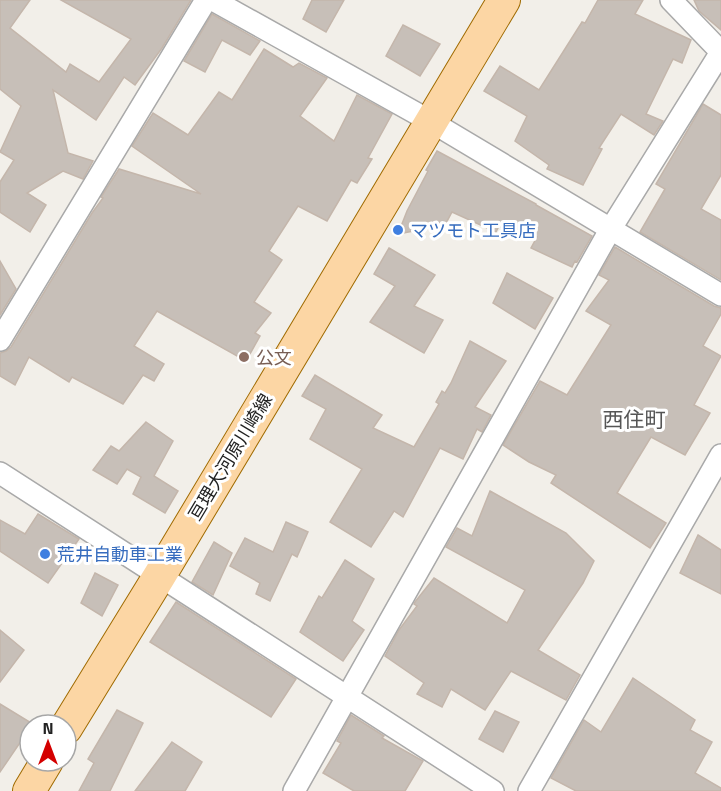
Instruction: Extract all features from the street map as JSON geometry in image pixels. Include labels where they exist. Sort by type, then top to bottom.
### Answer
[{"type":"main road","name":"亘理大河原川崎線","points":[[75,713],[504,0]]},
{"type":"main road","points":[[29,791],[40,773]]},
{"type":"street","points":[[0,340],[206,0]]},
{"type":"street","points":[[213,0],[430,121],[721,295]]},
{"type":"street","points":[[294,791],[610,230],[721,52],[671,0]]},
{"type":"street","points":[[529,791],[721,455]]},
{"type":"street","points":[[0,473],[493,791]]},
{"type":"building","points":[[0,0],[30,0],[10,28],[66,72],[70,64],[99,82],[131,39],[61,0],[191,0],[162,48],[135,85],[124,77],[96,120],[53,90],[68,153],[93,161],[83,179],[63,171],[27,193],[46,205],[30,232],[0,212],[0,182],[14,160],[0,152],[21,106],[0,89]]},
{"type":"building","points":[[312,0],[344,0],[326,32],[303,19]]},
{"type":"building","points":[[598,0],[643,0],[635,14],[691,40],[682,63],[673,59],[646,114],[663,121],[654,135],[621,114],[599,148],[602,149],[583,185],[547,169],[549,165],[515,141],[527,116],[484,91],[500,66],[539,90]]},
{"type":"building","points":[[694,0],[721,0],[721,30],[699,11]]},
{"type":"building","points":[[212,14],[260,41],[250,55],[222,40],[205,72],[184,61]]},
{"type":"building","points":[[403,25],[440,44],[420,76],[386,56]]},
{"type":"building","points":[[264,49],[293,67],[299,63],[327,78],[300,116],[334,141],[357,95],[392,114],[368,158],[372,159],[357,183],[351,180],[327,221],[298,206],[269,251],[282,260],[254,302],[271,313],[255,333],[260,336],[246,361],[157,311],[134,346],[164,364],[154,381],[143,375],[123,404],[72,377],[69,382],[29,357],[15,385],[0,376],[0,353],[11,347],[119,169],[201,194],[132,146],[153,113],[188,135],[219,92],[232,100]]},
{"type":"building","points":[[703,104],[721,115],[721,175],[701,209],[721,220],[721,280],[640,232],[665,189],[656,184]]},
{"type":"building","points":[[437,151],[592,236],[577,262],[575,261],[572,267],[531,248],[537,237],[499,226],[496,232],[452,212],[445,225],[398,234],[428,171],[426,170]]},
{"type":"building","points":[[615,247],[721,308],[721,314],[703,346],[721,356],[694,405],[710,413],[685,455],[651,437],[617,493],[666,523],[650,548],[551,483],[556,475],[529,462],[503,445],[540,381],[567,395],[611,325],[586,311],[609,280],[599,275]]},
{"type":"building","points":[[389,248],[435,275],[414,306],[443,320],[424,353],[370,322],[395,286],[374,274]]},
{"type":"building","points":[[0,261],[16,289],[0,315]]},
{"type":"building","points":[[507,273],[553,298],[535,329],[493,303]]},
{"type":"building","points":[[470,341],[506,361],[475,407],[491,415],[482,432],[477,429],[463,459],[440,448],[403,517],[394,511],[371,547],[330,522],[362,469],[310,439],[326,409],[302,396],[315,375],[382,415],[373,428],[414,447],[439,404],[436,402],[442,391],[445,393],[451,383]]},
{"type":"building","points":[[146,422],[173,441],[154,476],[178,491],[165,513],[133,494],[141,477],[127,469],[117,484],[93,470],[111,446],[119,451]]},
{"type":"building","points":[[490,491],[566,533],[594,561],[583,583],[538,650],[580,675],[566,700],[511,671],[485,710],[451,689],[442,707],[417,694],[424,683],[385,656],[399,630],[417,606],[415,602],[434,578],[507,623],[525,590],[446,547],[457,528],[472,536]]},
{"type":"building","points":[[38,514],[79,539],[48,583],[0,551],[0,520],[25,534]]},
{"type":"building","points":[[286,522],[308,532],[297,557],[292,554],[270,601],[256,594],[260,583],[230,566],[245,538],[273,552]]},
{"type":"building","points":[[698,535],[721,550],[721,594],[680,573]]},
{"type":"building","points":[[214,542],[232,553],[213,595],[192,582]]},
{"type":"building","points":[[345,560],[374,579],[352,621],[364,630],[343,661],[300,632],[319,596],[322,598]]},
{"type":"building","points":[[95,573],[118,585],[102,616],[81,603]]},
{"type":"building","points":[[176,602],[296,679],[271,717],[150,642]]},
{"type":"building","points":[[0,630],[24,650],[0,682]]},
{"type":"building","points":[[633,678],[695,720],[690,730],[712,742],[695,773],[721,788],[721,791],[576,791],[551,778],[584,720],[601,732]]},
{"type":"building","points":[[0,704],[18,715],[18,746],[0,772]]},
{"type":"building","points":[[117,710],[143,723],[110,791],[79,791],[94,763],[88,759]]},
{"type":"building","points":[[495,711],[519,722],[503,752],[479,739]]},
{"type":"building","points":[[351,715],[384,736],[382,738],[423,761],[405,791],[354,791],[323,773],[341,743],[337,741]]},
{"type":"building","points":[[172,742],[202,762],[185,791],[135,791]]},
{"type":"place","name":"マツモト工具店","points":[[398,230]]},
{"type":"place","name":"公文","points":[[244,357]]},
{"type":"place","name":"荒井自動車工業","points":[[45,554]]},
{"type":"district","name":"西住町","points":[[634,419]]}]
